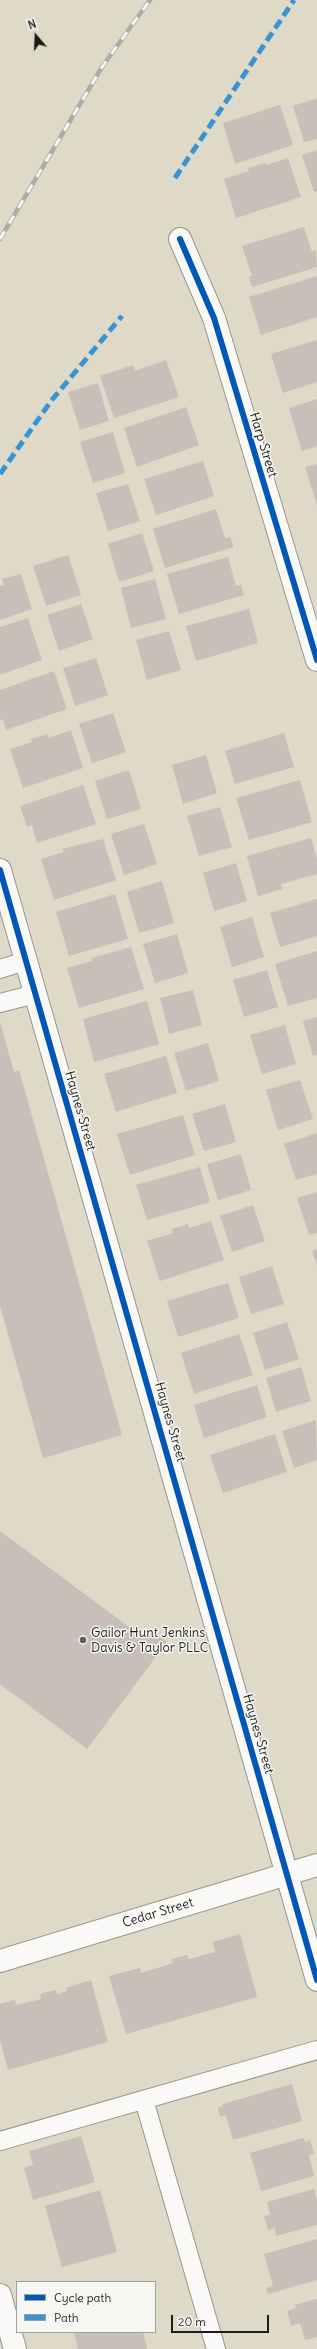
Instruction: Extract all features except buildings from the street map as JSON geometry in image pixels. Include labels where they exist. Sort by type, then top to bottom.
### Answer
[{"type":"street","name":"Harp Street","points":[[180,239],[214,318],[317,660]]},
{"type":"street","name":"Haynes Street","points":[[0,870],[317,1980]]},
{"type":"street","name":"Cedar Street","points":[[0,1961],[317,1865]]},
{"type":"street","points":[[0,2295],[15,2349]]},
{"type":"lane","points":[[0,969],[26,961]]},
{"type":"lane","points":[[0,1003],[36,994]]},
{"type":"lane","points":[[0,2141],[317,2050]]},
{"type":"lane","points":[[144,2100],[216,2349]]},
{"type":"railway","points":[[0,239],[102,67],[150,0]]},
{"type":"marked path","points":[[175,178],[294,0]]},
{"type":"marked path","points":[[0,474],[51,401],[122,316]]},
{"type":"cycle path","points":[[180,239],[214,318],[317,660]]},
{"type":"cycle path","points":[[0,870],[317,1980]]},
{"type":"place","name":"Gailor Hunt Jenkins Davis & Taylor PLLC","points":[[83,1640]]}]
